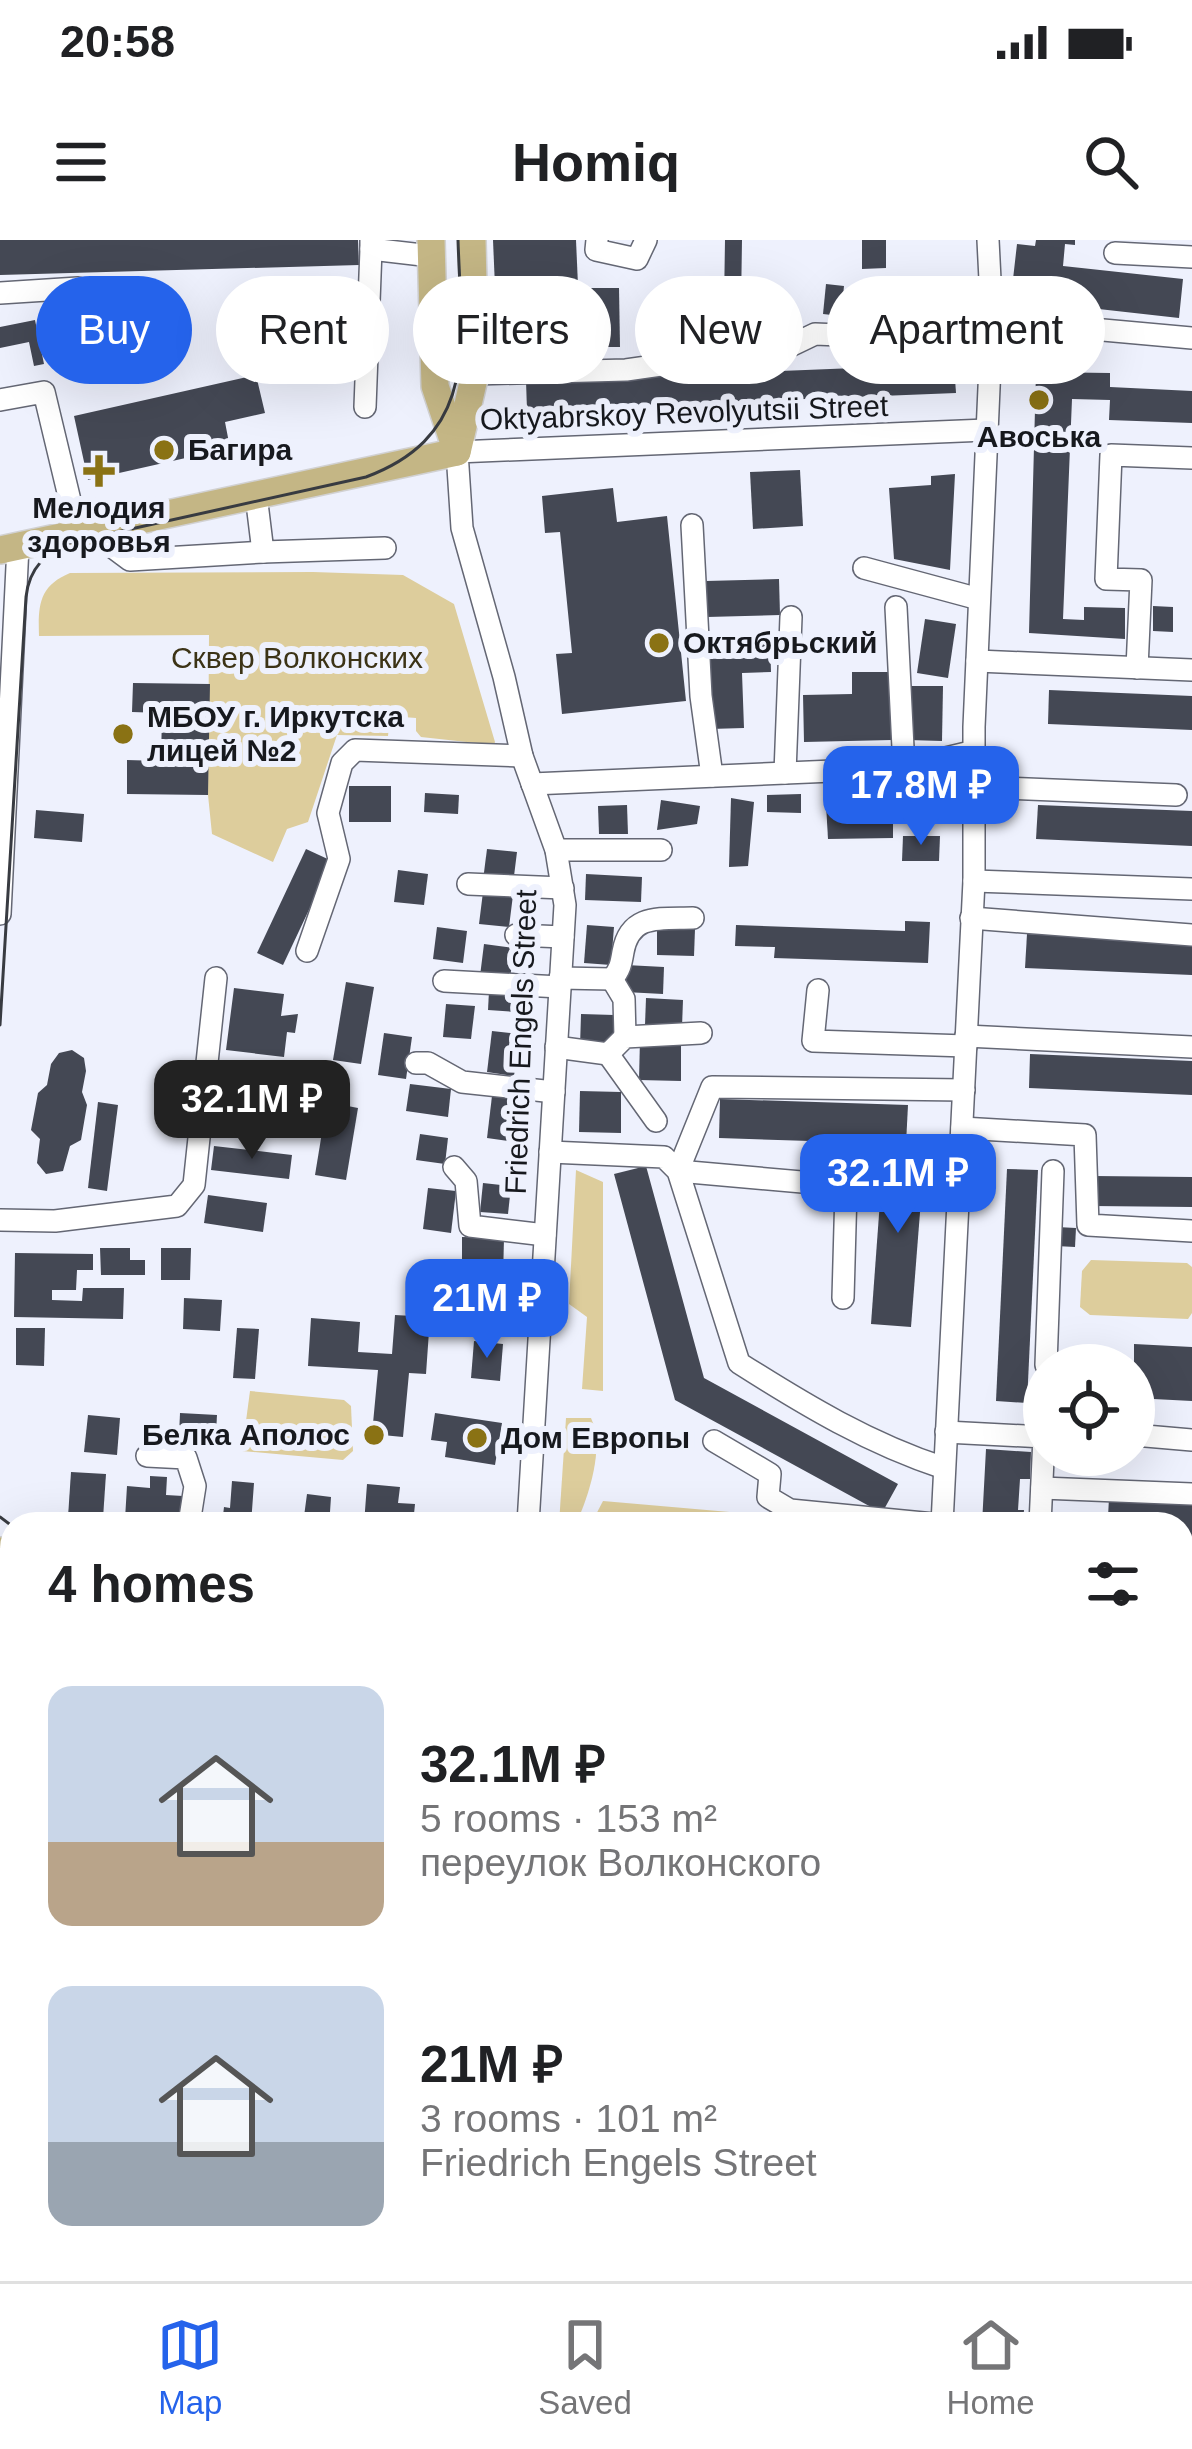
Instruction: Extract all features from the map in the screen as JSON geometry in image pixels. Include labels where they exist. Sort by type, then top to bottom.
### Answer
[{"type":"main road","points":[[472,240],[473,276]]},
{"type":"main road","points":[[431,248],[435,386],[458,452]]},
{"type":"main road","points":[[458,452],[473,384]]},
{"type":"main road","points":[[9,548],[458,452]]},
{"type":"street","points":[[597,240],[596,250],[637,260],[646,240]]},
{"type":"street","points":[[988,240],[990,276]]},
{"type":"street","points":[[365,407],[371,244],[431,248]]},
{"type":"street","points":[[1115,253],[1191,251]]},
{"type":"street","points":[[0,293],[36,291]]},
{"type":"street","points":[[611,370],[788,347],[815,334],[827,335]]},
{"type":"street","points":[[1105,334],[1192,338]]},
{"type":"street","points":[[939,1512],[974,881],[989,384]]},
{"type":"street","points":[[0,400],[44,392],[84,532],[130,560],[386,548]]},
{"type":"street","name":"Oktyabrskoy Revolyutsii Street","points":[[458,452],[986,430]]},
{"type":"street","name":"Friedrich Engels Street","points":[[458,452],[462,528],[522,756],[556,850],[563,888],[529,1512]]},
{"type":"street","points":[[1137,668],[1141,580],[1106,579],[1111,455],[1192,458]]},
{"type":"street","points":[[256,495],[263,552]]},
{"type":"street","points":[[692,525],[701,696],[712,776]]},
{"type":"street","points":[[0,914],[9,548]]},
{"type":"street","points":[[864,568],[979,599]]},
{"type":"street","points":[[896,607],[904,768]]},
{"type":"street","points":[[785,773],[791,617]]},
{"type":"street","points":[[977,662],[1192,670]]},
{"type":"street","points":[[307,951],[339,859],[328,813],[342,763],[356,750],[522,756]]},
{"type":"street","points":[[532,784],[904,768],[975,751]]},
{"type":"street","points":[[976,787],[1177,795]]},
{"type":"street","points":[[556,850],[661,850]]},
{"type":"street","points":[[974,881],[1192,889]]},
{"type":"street","points":[[469,884],[563,888]]},
{"type":"street","points":[[444,981],[612,980],[620,971],[631,928],[642,920],[693,918]]},
{"type":"street","points":[[971,918],[1192,934]]},
{"type":"street","points":[[516,935],[563,937]]},
{"type":"street","points":[[0,1220],[55,1221],[177,1206],[194,1185],[216,978]]},
{"type":"street","points":[[612,980],[624,999],[625,1037]]},
{"type":"street","points":[[818,990],[813,1041],[1192,1047]]},
{"type":"street","points":[[608,1054],[625,1037],[701,1033]]},
{"type":"street","points":[[556,1047],[608,1054],[656,1121]]},
{"type":"street","points":[[416,1063],[428,1063],[462,1082],[554,1092]]},
{"type":"street","points":[[678,1171],[712,1087],[964,1090]]},
{"type":"street","points":[[962,1128],[1085,1135],[1088,1225],[1192,1231]]},
{"type":"street","points":[[550,1152],[664,1157],[678,1171],[739,1363],[813,1410],[876,1442],[944,1468]]},
{"type":"street","points":[[454,1167],[466,1181],[470,1226],[545,1235]]},
{"type":"street","points":[[678,1171],[836,1185],[846,1190],[843,1298]]},
{"type":"street","points":[[1047,1344],[1053,1171]]},
{"type":"street","points":[[946,1432],[1023,1434]]},
{"type":"street","points":[[1155,1437],[1192,1440]]},
{"type":"street","points":[[714,1441],[770,1474],[768,1497],[790,1510],[811,1512]]},
{"type":"street","points":[[147,1456],[186,1458],[195,1486],[191,1512]]},
{"type":"street","points":[[1041,1512],[1043,1476]]},
{"type":"street","points":[[1042,1488],[1192,1494]]},
{"type":"green space","name":"Сквер Волконских","points":[[70,573],[403,575],[454,604],[495,742],[421,737],[416,718],[390,716],[388,736],[337,735],[308,822],[287,829],[273,862],[212,834],[209,635],[39,636],[40,606],[46,590]]},
{"type":"green space","points":[[576,1170],[603,1182],[603,1391],[582,1389],[587,1317],[569,1304]]},
{"type":"green space","points":[[1091,1260],[1187,1263],[1192,1267],[1192,1313],[1188,1319],[1090,1315],[1080,1307],[1082,1271]]},
{"type":"green space","points":[[250,1391],[344,1400],[351,1406],[353,1451],[343,1460],[242,1451]]},
{"type":"green space","points":[[566,1418],[591,1418],[596,1457],[590,1485],[580,1512],[560,1512]]},
{"type":"green space","points":[[603,1501],[730,1512],[597,1512]]},
{"type":"building","points":[[0,240],[358,240],[359,265],[0,275]]},
{"type":"building","points":[[493,240],[576,240],[578,276],[495,276]]},
{"type":"building","points":[[725,240],[742,240],[741,276],[724,276]]},
{"type":"building","points":[[862,240],[886,240],[886,268],[862,269]]},
{"type":"building","points":[[1036,240],[1075,240],[1075,245],[1065,244],[1063,266],[1183,279],[1179,318],[1105,310],[1105,276],[1013,276],[1017,244],[1035,246]]},
{"type":"building","points":[[611,288],[619,288],[620,347],[611,347]]},
{"type":"building","points":[[35,320],[36,366],[29,342],[0,348],[0,327]]},
{"type":"building","points":[[827,369],[827,384],[955,384],[956,393],[527,410],[526,384],[611,384],[611,378],[635,377],[635,384],[803,384],[803,370]]},
{"type":"building","points":[[1105,373],[1110,373],[1110,387],[1192,391],[1192,423],[1109,420],[1110,400],[1072,399],[1063,619],[1084,620],[1084,607],[1125,608],[1125,639],[1029,633],[1036,384],[1105,384]]},
{"type":"building","points":[[216,384],[258,384],[265,413],[225,422],[230,448],[88,480],[74,416]]},
{"type":"building","points":[[800,470],[803,526],[753,529],[750,472]]},
{"type":"building","points":[[955,474],[950,570],[894,559],[889,488],[931,485],[931,476]]},
{"type":"building","points":[[613,488],[617,522],[667,516],[686,701],[562,714],[556,654],[572,653],[560,532],[545,533],[542,496]]},
{"type":"building","points":[[779,579],[780,615],[707,617],[706,581]]},
{"type":"building","points":[[1153,606],[1173,607],[1173,632],[1153,631]]},
{"type":"building","points":[[925,619],[956,624],[948,678],[917,673]]},
{"type":"building","points":[[770,640],[771,672],[742,673],[744,728],[710,729],[707,643]]},
{"type":"building","points":[[852,672],[891,672],[892,740],[804,742],[803,695],[852,694]]},
{"type":"building","points":[[133,683],[210,684],[208,795],[127,794],[127,760],[161,761],[162,713],[132,712]]},
{"type":"building","points":[[909,686],[943,686],[942,741],[908,740]]},
{"type":"building","points":[[1049,690],[1192,696],[1192,730],[1048,724]]},
{"type":"building","points":[[349,786],[391,786],[391,822],[349,822]]},
{"type":"building","points":[[425,793],[459,795],[458,814],[424,812]]},
{"type":"building","points":[[801,794],[801,813],[767,812],[767,795]]},
{"type":"building","points":[[731,798],[754,802],[748,866],[729,867]]},
{"type":"building","points":[[661,800],[700,806],[697,824],[657,830]]},
{"type":"building","points":[[826,804],[893,804],[893,838],[828,839]]},
{"type":"building","points":[[627,805],[628,834],[599,834],[598,806]]},
{"type":"building","points":[[1038,805],[1192,811],[1192,846],[1036,839]]},
{"type":"building","points":[[36,810],[84,814],[82,842],[34,838]]},
{"type":"building","points":[[903,836],[940,836],[939,861],[902,861]]},
{"type":"building","points":[[306,849],[332,861],[283,965],[257,953]]},
{"type":"building","points":[[487,849],[517,852],[513,884],[483,880]]},
{"type":"building","points":[[398,870],[428,874],[424,905],[394,902]]},
{"type":"building","points":[[586,874],[642,877],[641,902],[585,900]]},
{"type":"building","points":[[483,892],[513,895],[509,927],[479,924]]},
{"type":"building","points":[[905,921],[930,922],[928,963],[774,958],[775,947],[735,946],[736,925],[905,931]]},
{"type":"building","points":[[587,925],[614,927],[611,965],[584,963]]},
{"type":"building","points":[[437,927],[467,931],[463,963],[433,959]]},
{"type":"building","points":[[657,928],[695,929],[694,956],[657,955]]},
{"type":"building","points":[[1027,934],[1192,941],[1192,975],[1025,968]]},
{"type":"building","points":[[484,944],[514,948],[510,979],[480,976]]},
{"type":"building","points":[[626,965],[664,967],[663,994],[625,992]]},
{"type":"building","points":[[346,982],[374,987],[361,1064],[333,1060]]},
{"type":"building","points":[[234,988],[284,994],[281,1016],[298,1014],[295,1033],[287,1032],[284,1057],[226,1050]]},
{"type":"building","points":[[489,991],[519,993],[517,1012],[488,1010]]},
{"type":"building","points":[[646,998],[683,1000],[682,1027],[645,1025]]},
{"type":"building","points":[[446,1004],[475,1006],[471,1039],[443,1037]]},
{"type":"building","points":[[581,1014],[614,1015],[613,1047],[580,1046]]},
{"type":"building","points":[[492,1031],[520,1034],[514,1076],[487,1072]]},
{"type":"building","points":[[384,1033],[412,1037],[406,1079],[378,1075]]},
{"type":"building","points":[[640,1039],[681,1040],[681,1081],[639,1080]]},
{"type":"building","points":[[72,1050],[84,1058],[86,1071],[81,1140],[70,1146],[63,1171],[46,1174],[37,1163],[40,1139],[31,1130],[38,1093],[47,1085],[51,1064],[59,1053]]},
{"type":"building","points":[[1030,1054],[1192,1061],[1192,1095],[1029,1088]]},
{"type":"building","points":[[410,1084],[451,1089],[448,1117],[406,1111]]},
{"type":"building","points":[[223,1087],[262,1091],[260,1108],[221,1104]]},
{"type":"building","points":[[580,1091],[621,1092],[621,1133],[579,1132]]},
{"type":"building","points":[[492,1096],[520,1100],[515,1142],[487,1138]]},
{"type":"building","points":[[720,1099],[908,1105],[906,1144],[719,1138]]},
{"type":"building","points":[[98,1102],[118,1105],[107,1191],[88,1188]]},
{"type":"building","points":[[327,1102],[358,1108],[346,1180],[315,1175]]},
{"type":"building","points":[[420,1134],[448,1138],[445,1164],[416,1160]]},
{"type":"building","points":[[214,1146],[292,1155],[289,1179],[211,1170]]},
{"type":"building","points":[[884,1146],[925,1149],[911,1327],[871,1324]]},
{"type":"building","points":[[646,1166],[704,1378],[898,1484],[883,1512],[675,1400],[614,1174]]},
{"type":"building","points":[[1007,1169],[1038,1170],[1030,1344],[1023,1344],[1023,1403],[996,1401]]},
{"type":"building","points":[[1094,1176],[1192,1177],[1192,1207],[1093,1206]]},
{"type":"building","points":[[483,1183],[511,1186],[508,1214],[480,1212]]},
{"type":"building","points":[[428,1188],[456,1191],[451,1233],[423,1229]]},
{"type":"building","points":[[208,1195],[267,1203],[263,1232],[204,1223]]},
{"type":"building","points":[[1057,1227],[1076,1228],[1075,1247],[1056,1246]]},
{"type":"building","points":[[462,1237],[504,1238],[503,1279],[462,1278]]},
{"type":"building","points":[[100,1248],[130,1248],[130,1260],[145,1260],[145,1275],[101,1275]]},
{"type":"building","points":[[161,1248],[191,1248],[190,1280],[161,1280]]},
{"type":"building","points":[[15,1253],[93,1254],[93,1270],[77,1270],[76,1290],[52,1290],[52,1300],[82,1301],[83,1288],[124,1288],[123,1319],[14,1317]]},
{"type":"building","points":[[184,1298],[222,1300],[220,1331],[183,1329]]},
{"type":"building","points":[[395,1315],[430,1317],[426,1374],[409,1373],[403,1437],[372,1434],[378,1370],[308,1366],[311,1318],[360,1322],[358,1352],[392,1354]]},
{"type":"building","points":[[16,1328],[45,1328],[44,1366],[16,1365]]},
{"type":"building","points":[[237,1328],[259,1329],[255,1379],[233,1378]]},
{"type":"building","points":[[474,1341],[503,1344],[500,1381],[471,1378]]},
{"type":"building","points":[[1155,1345],[1192,1347],[1192,1401],[1155,1399]]},
{"type":"building","points":[[180,1413],[217,1415],[216,1433],[179,1436]]},
{"type":"building","points":[[435,1413],[502,1423],[495,1465],[445,1457],[447,1442],[431,1440]]},
{"type":"building","points":[[88,1415],[120,1418],[117,1455],[84,1452]]},
{"type":"building","points":[[986,1449],[1023,1451],[1023,1476],[1030,1476],[1020,1479],[1018,1510],[1024,1512],[983,1512]]},
{"type":"building","points":[[71,1472],[106,1474],[103,1512],[68,1512]]},
{"type":"building","points":[[150,1476],[167,1477],[166,1495],[183,1496],[182,1512],[125,1512],[127,1486],[150,1488]]},
{"type":"building","points":[[232,1481],[254,1483],[252,1512],[223,1512],[224,1507],[230,1508]]},
{"type":"building","points":[[367,1484],[400,1487],[398,1503],[415,1504],[414,1512],[365,1512]]},
{"type":"building","points":[[307,1494],[331,1497],[330,1512],[305,1512]]},
{"type":"building","points":[[1109,1498],[1192,1503],[1192,1512],[1108,1512]]},
{"type":"tram line","points":[[0,1025],[26,597],[35,569],[72,542],[366,477],[403,459],[429,436],[446,410],[456,380],[461,348],[458,240]]},
{"type":"place","name":"Авоська","points":[[1039,400]]},
{"type":"place","name":"Багира","points":[[164,450]]},
{"type":"place","name":"Мелодия здоровья","points":[[99,471]]},
{"type":"place","name":"Октябрьский","points":[[659,643]]},
{"type":"place","name":"МБОУ г. Иркутска лицей №2","points":[[123,734]]},
{"type":"place","name":"Белка Аполос","points":[[374,1435]]},
{"type":"place","name":"Дом Европы","points":[[477,1438]]}]
